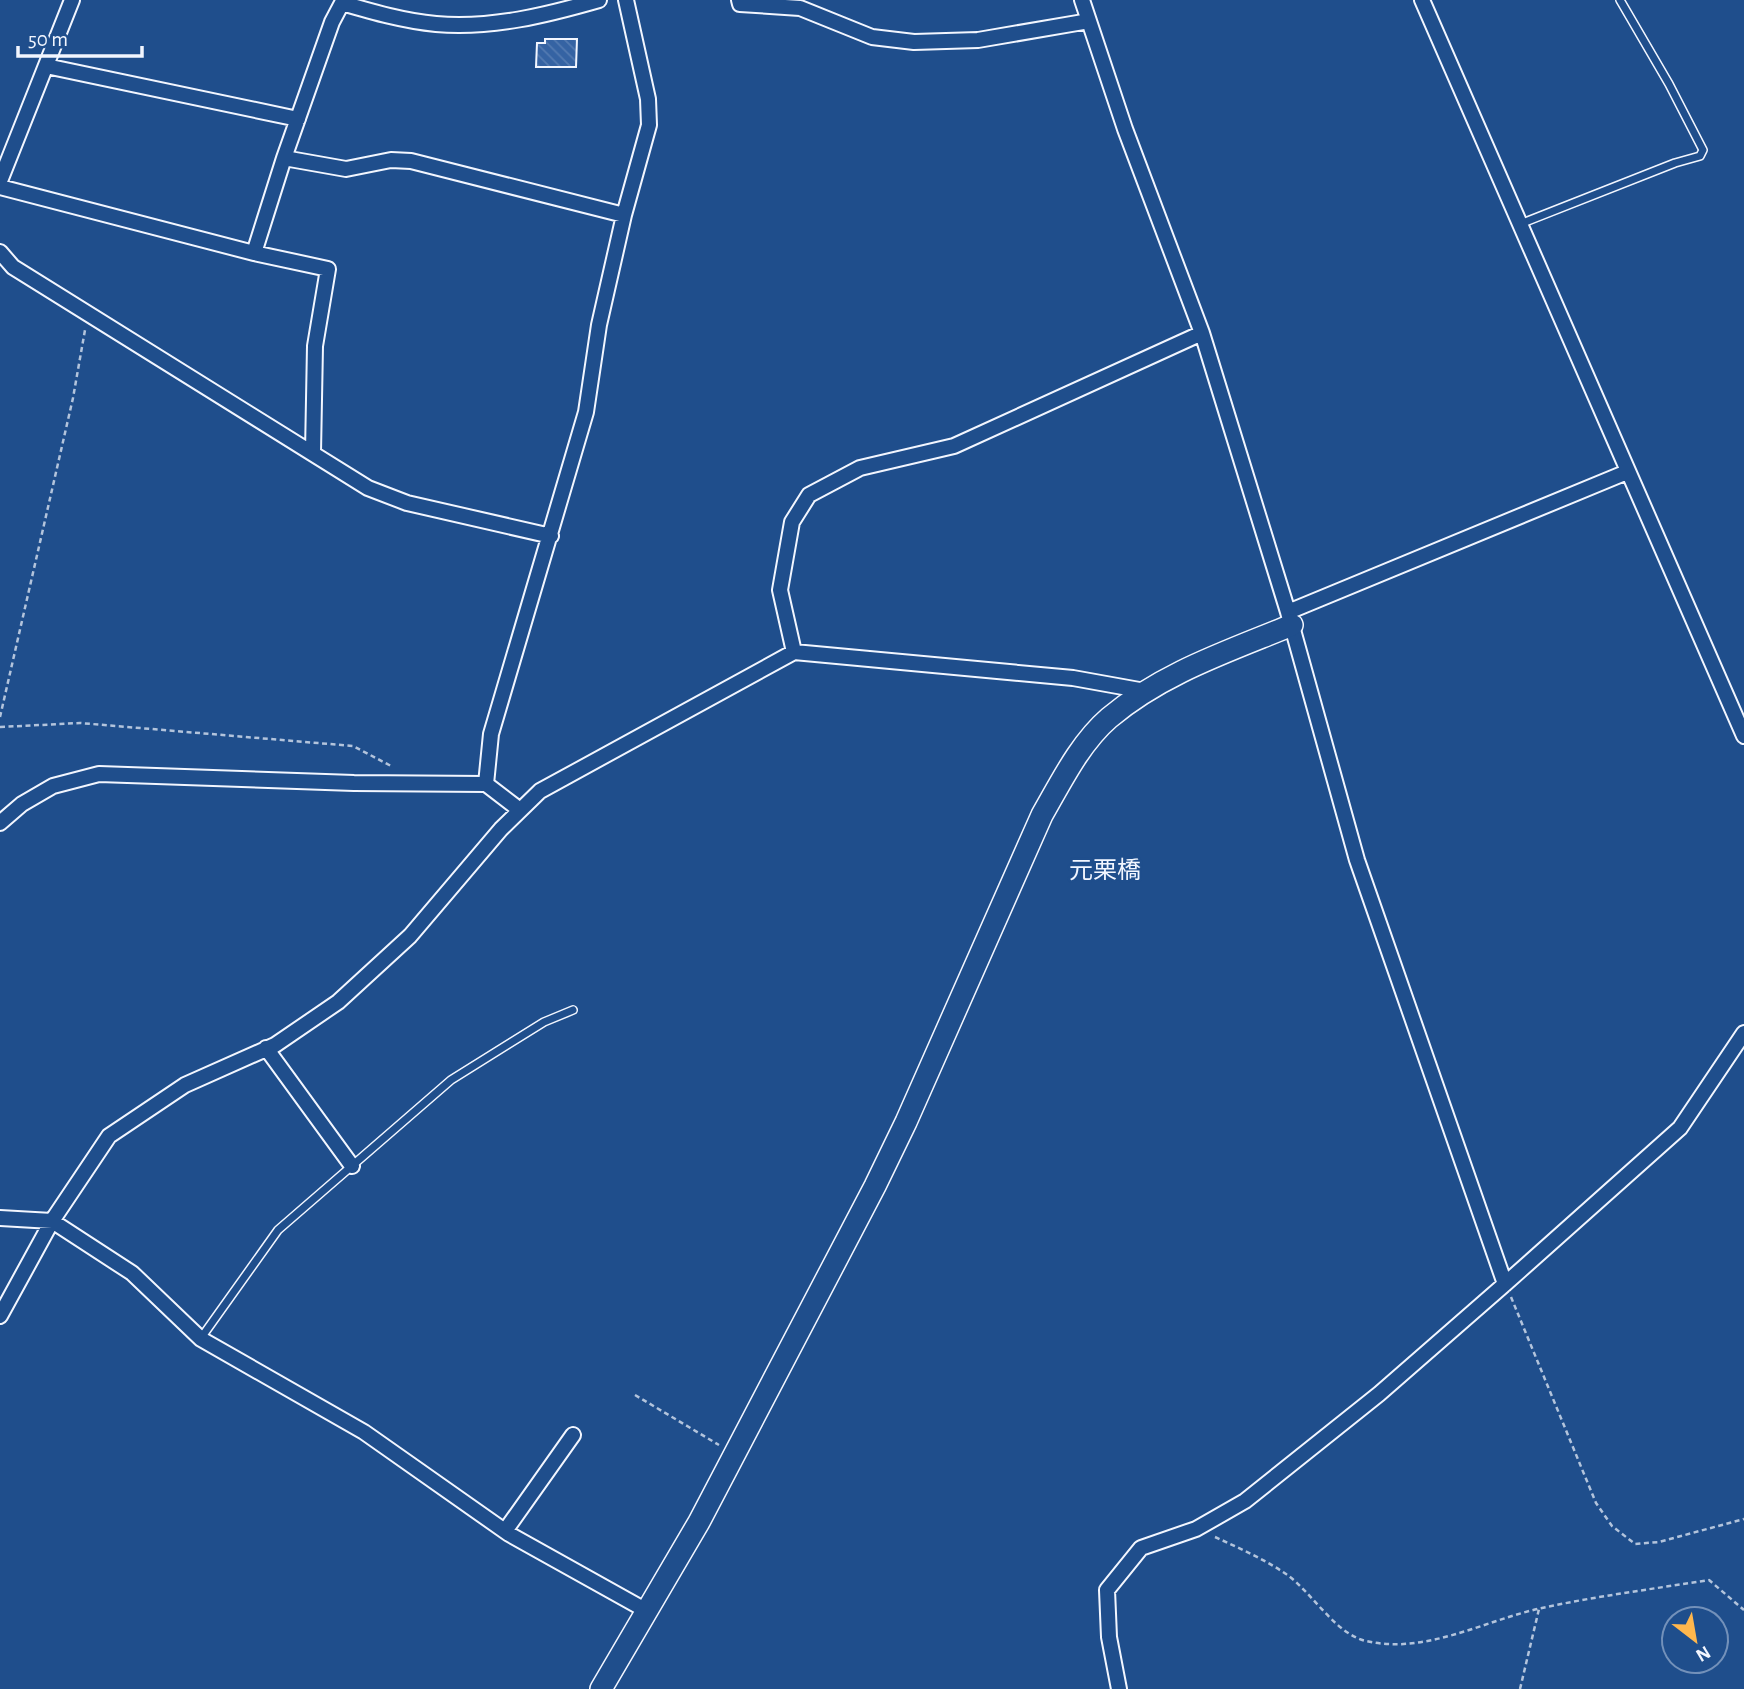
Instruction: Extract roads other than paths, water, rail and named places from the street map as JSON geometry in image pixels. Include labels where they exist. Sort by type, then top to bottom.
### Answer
[{"type":"street","points":[[0,181],[72,0]]},
{"type":"street","points":[[254,253],[298,118],[332,22],[342,3],[396,18],[437,24],[492,24],[600,0]]},
{"type":"street","points":[[486,784],[491,734],[586,412],[599,325],[624,215],[649,125],[648,99],[626,0]]},
{"type":"street","points":[[739,0],[740,4],[800,8],[872,37],[914,42],[978,40],[1089,21]]},
{"type":"street","points":[[1082,0],[1125,129],[1202,333],[1290,619],[1357,860],[1505,1284]]},
{"type":"street","points":[[1422,0],[1744,736]]},
{"type":"street","points":[[46,66],[298,118]]},
{"type":"street","points":[[284,158],[346,169],[391,160],[411,161],[624,215]]},
{"type":"street","points":[[0,187],[254,253],[328,269],[315,346],[313,452]]},
{"type":"street","points":[[0,252],[13,267],[368,488],[407,503],[551,536]]},
{"type":"street","points":[[794,652],[780,590],[792,522],[809,495],[860,468],[954,446],[1202,333]]},
{"type":"street","points":[[601,1689],[699,1522],[875,1186],[1042,815],[1084,747],[1108,719],[1145,691],[1179,672],[1290,619],[1627,472]]},
{"type":"street","points":[[0,1316],[52,1221],[109,1136],[185,1085],[266,1048],[338,1003],[410,936],[501,830],[540,791],[794,652],[1073,678],[1145,691]]},
{"type":"street","points":[[0,823],[22,804],[53,786],[99,774],[486,784],[520,810]]},
{"type":"street","points":[[1119,1689],[1109,1637],[1107,1590],[1141,1549],[1196,1529],[1245,1501],[1379,1394],[1680,1128],[1744,1033]]},
{"type":"street","points":[[266,1048],[352,1166]]},
{"type":"street","points":[[0,1218],[52,1221],[132,1273],[201,1339],[364,1433],[505,1531],[647,1611]]},
{"type":"street","points":[[505,1531],[573,1435]]},
{"type":"lane","points":[[1519,224],[1675,163],[1700,156],[1703,150],[1669,84],[1620,0]]},
{"type":"lane","points":[[201,1339],[278,1230],[451,1080],[544,1023],[573,1010]]},
{"type":"district","name":"元栗橋","points":[[1105,870]]}]
